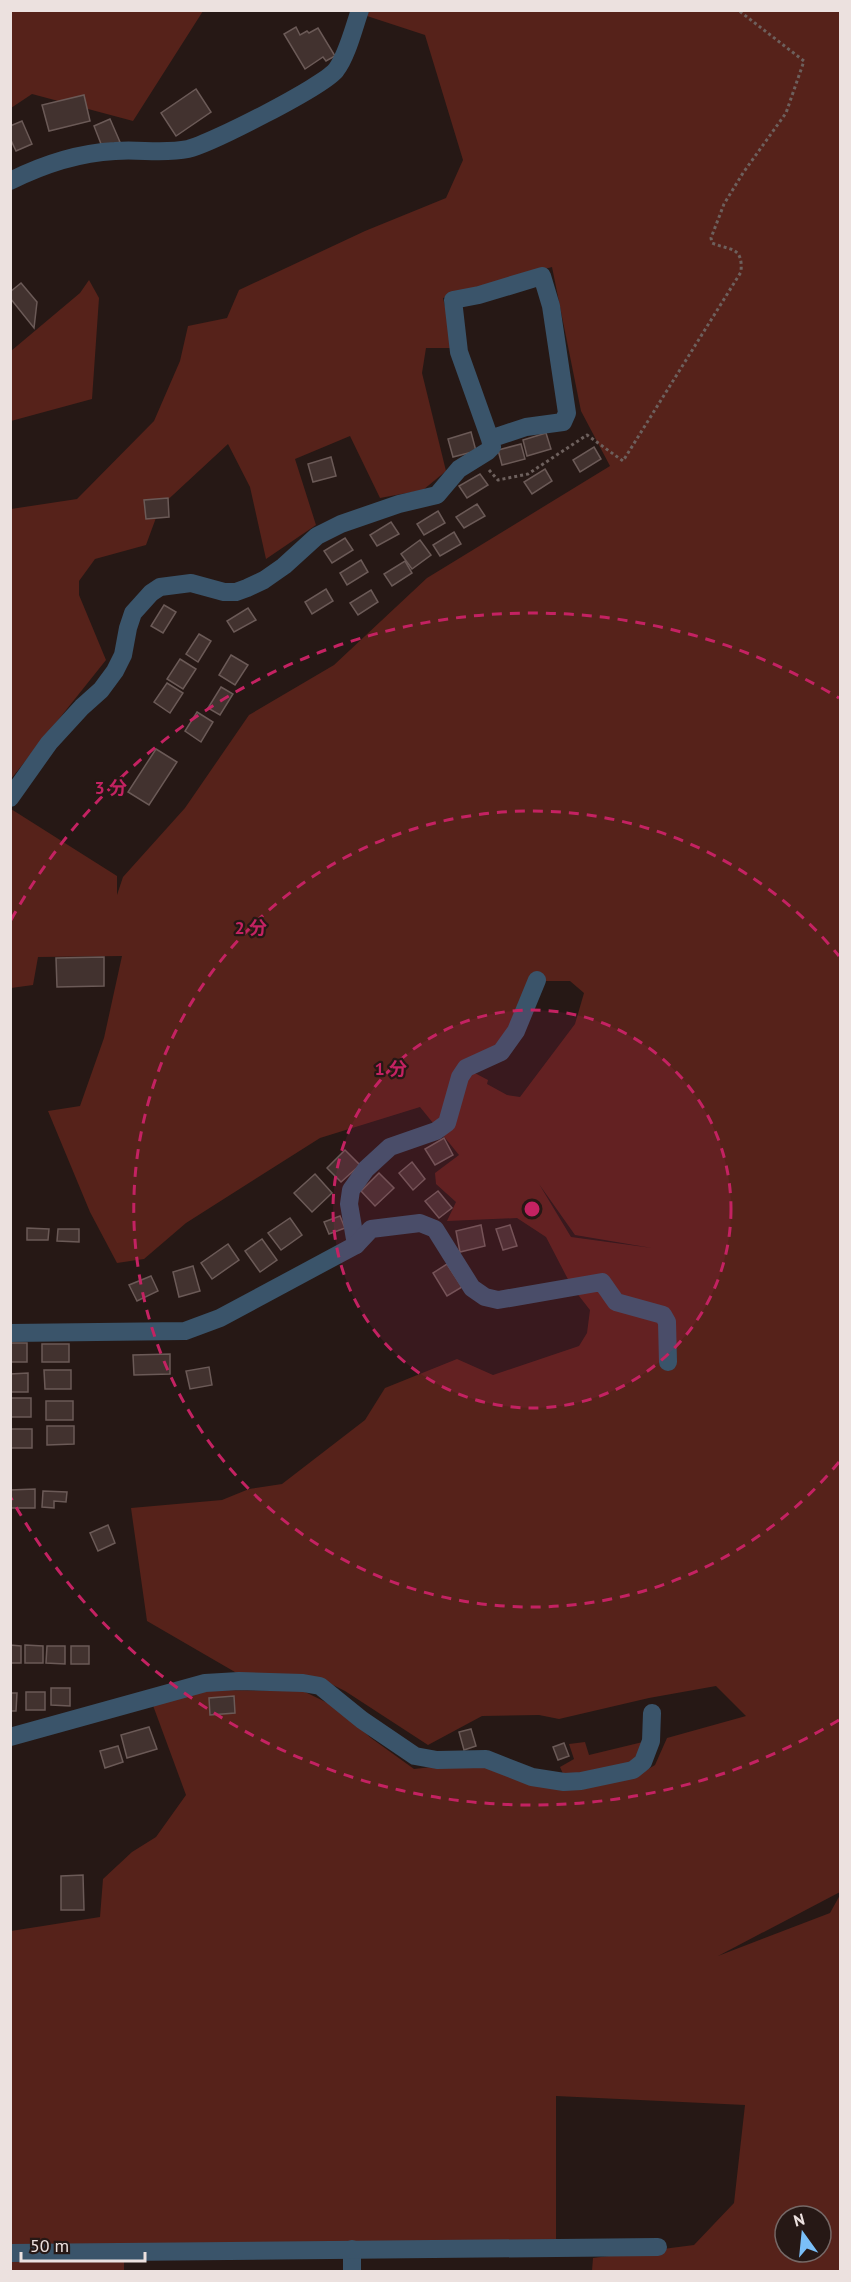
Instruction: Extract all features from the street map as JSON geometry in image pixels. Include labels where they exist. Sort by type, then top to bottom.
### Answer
[{"type":"street","points":[[10,182],[42,166],[70,157],[115,151],[156,152],[188,149],[226,133],[320,84],[337,70],[360,10]]},
{"type":"street","points":[[10,798],[49,743],[101,690],[115,671],[123,655],[133,613],[151,593],[160,587],[191,583],[224,592],[236,592],[247,588],[264,580],[284,566],[316,536],[341,524],[399,504],[437,495],[459,469],[492,447],[459,352],[453,300],[479,295],[542,276],[551,306],[567,413],[563,422],[526,427],[490,439]]},
{"type":"street","points":[[356,1245],[349,1204],[351,1190],[366,1169],[390,1147],[436,1131],[447,1123],[460,1077],[466,1068],[501,1052],[516,1031],[537,980]]},
{"type":"street","points":[[10,1333],[185,1331],[220,1318],[356,1245],[371,1229],[420,1223],[435,1229],[472,1288],[485,1297],[498,1300],[602,1282],[616,1302],[663,1315],[667,1322],[668,1362]]},
{"type":"street","points":[[10,1737],[205,1683],[239,1681],[303,1683],[320,1686],[362,1720],[415,1756],[437,1760],[486,1759],[532,1777],[564,1782],[581,1781],[633,1770],[643,1762],[651,1741],[652,1713]]},
{"type":"street","points":[[10,2253],[658,2247]]},
{"type":"street","points":[[352,2249],[352,2271]]},
{"type":"path","points":[[477,459],[498,480],[528,474],[587,435],[623,461],[741,272],[739,254],[735,249],[712,243],[711,238],[724,204],[786,113],[804,61],[738,10]]},
{"type":"shaded area","points":[[11,11],[203,11],[133,121],[32,94],[11,108]]},
{"type":"shaded area","points":[[369,11],[840,11],[840,1892],[718,1956],[830,1913],[840,1895],[840,2271],[592,2271],[593,2258],[694,2245],[734,2203],[745,2105],[556,2096],[556,2240],[11,2253],[11,1931],[100,1917],[103,1879],[132,1852],[156,1837],[186,1795],[151,1700],[209,1690],[303,1691],[338,1708],[371,1738],[414,1769],[477,1762],[564,1776],[560,1767],[574,1759],[569,1744],[585,1742],[589,1755],[647,1741],[638,1775],[655,1765],[667,1738],[746,1716],[716,1686],[649,1698],[559,1719],[539,1715],[482,1716],[428,1745],[345,1691],[321,1679],[247,1679],[147,1621],[131,1508],[222,1500],[249,1489],[282,1484],[365,1420],[385,1388],[457,1359],[493,1375],[579,1346],[587,1333],[590,1310],[572,1287],[546,1237],[517,1218],[447,1221],[456,1202],[436,1184],[435,1173],[459,1155],[420,1107],[320,1138],[186,1223],[144,1259],[117,1263],[90,1212],[48,1111],[80,1106],[104,1038],[122,956],[38,957],[33,985],[11,988],[11,809],[117,876],[117,895],[123,877],[185,808],[249,715],[334,665],[427,578],[610,466],[581,411],[552,267],[443,298],[455,348],[426,348],[422,373],[446,471],[423,490],[380,498],[350,436],[295,459],[316,525],[266,559],[250,487],[228,444],[160,507],[146,545],[95,559],[79,581],[79,595],[106,660],[11,779],[11,509],[77,499],[154,421],[180,361],[188,326],[227,318],[239,290],[365,231],[446,198],[463,160],[425,35],[367,16]],"holes":[[[541,981],[570,981],[584,993],[575,1024],[520,1097],[507,1095],[487,1084],[488,1080],[467,1069],[510,1040]],[[539,1184],[575,1235],[652,1248],[571,1237]]]},
{"type":"shaded area","points":[[89,280],[99,298],[92,399],[11,421],[11,351],[80,293]]},
{"type":"shaded area","points":[[11,2261],[124,2262],[124,2271],[11,2272]]},
{"type":"building","points":[[296,27],[300,35],[318,28],[335,56],[326,61],[323,57],[305,69],[284,34]]},
{"type":"building","points":[[196,89],[211,112],[176,136],[161,113]]},
{"type":"building","points":[[84,95],[90,121],[49,131],[42,105]]},
{"type":"building","points":[[110,119],[120,142],[103,149],[94,126]]},
{"type":"building","points":[[22,121],[32,144],[16,151],[10,138],[10,126]]},
{"type":"building","points":[[21,283],[37,302],[34,328],[10,298],[10,292]]},
{"type":"building","points":[[471,432],[476,451],[453,457],[448,439]]},
{"type":"building","points":[[546,433],[551,449],[527,456],[523,440]]},
{"type":"building","points":[[521,444],[525,459],[502,465],[498,450]]},
{"type":"building","points":[[594,447],[601,459],[580,472],[573,460]]},
{"type":"building","points":[[331,457],[336,476],[313,482],[308,464]]},
{"type":"building","points":[[545,469],[552,481],[532,494],[524,482]]},
{"type":"building","points":[[480,474],[488,485],[467,498],[459,486]]},
{"type":"building","points":[[168,498],[169,517],[146,519],[144,500]]},
{"type":"building","points":[[477,504],[485,516],[464,528],[456,517]]},
{"type":"building","points":[[438,511],[445,523],[424,535],[417,524]]},
{"type":"building","points":[[391,522],[399,534],[377,546],[370,535]]},
{"type":"building","points":[[454,532],[461,544],[440,556],[433,545]]},
{"type":"building","points":[[345,538],[353,550],[332,563],[324,551]]},
{"type":"building","points":[[420,540],[431,555],[412,569],[401,554]]},
{"type":"building","points":[[361,560],[368,572],[347,585],[340,573]]},
{"type":"building","points":[[405,561],[412,573],[392,586],[384,574]]},
{"type":"building","points":[[326,589],[333,601],[312,614],[305,602]]},
{"type":"building","points":[[371,590],[378,602],[358,615],[350,603]]},
{"type":"building","points":[[164,605],[176,612],[163,633],[151,626]]},
{"type":"building","points":[[248,608],[256,620],[234,632],[227,621]]},
{"type":"building","points":[[199,634],[211,641],[198,662],[186,654]]},
{"type":"building","points":[[231,655],[248,665],[235,685],[219,675]]},
{"type":"building","points":[[180,659],[196,669],[183,689],[167,679]]},
{"type":"building","points":[[167,683],[183,693],[170,713],[154,702]]},
{"type":"building","points":[[221,687],[233,694],[220,715],[208,708]]},
{"type":"building","points":[[197,712],[213,722],[201,742],[185,731]]},
{"type":"building","points":[[156,749],[177,762],[149,805],[128,792]]},
{"type":"building","points":[[104,957],[104,986],[57,987],[56,958]]},
{"type":"building","points":[[444,1138],[453,1155],[435,1165],[425,1149]]},
{"type":"building","points":[[345,1150],[360,1165],[341,1182],[327,1168]]},
{"type":"building","points":[[412,1162],[425,1179],[413,1190],[399,1173]]},
{"type":"building","points":[[379,1173],[394,1188],[375,1206],[361,1191]]},
{"type":"building","points":[[315,1174],[332,1193],[312,1212],[294,1193]]},
{"type":"building","points":[[438,1191],[452,1208],[439,1218],[425,1201]]},
{"type":"building","points":[[340,1216],[345,1228],[329,1234],[324,1222]]},
{"type":"building","points":[[290,1218],[302,1235],[281,1250],[268,1233]]},
{"type":"building","points":[[481,1225],[485,1246],[460,1252],[456,1231]]},
{"type":"building","points":[[510,1225],[517,1246],[503,1250],[496,1229]]},
{"type":"building","points":[[27,1228],[49,1229],[48,1240],[27,1240]]},
{"type":"building","points":[[58,1229],[79,1229],[79,1242],[57,1241]]},
{"type":"building","points":[[262,1239],[277,1260],[260,1272],[245,1251]]},
{"type":"building","points":[[228,1244],[239,1260],[212,1279],[201,1263]]},
{"type":"building","points":[[447,1264],[462,1287],[447,1296],[433,1273]]},
{"type":"building","points":[[193,1266],[200,1291],[179,1297],[173,1272]]},
{"type":"building","points":[[151,1276],[158,1291],[137,1301],[129,1285]]},
{"type":"building","points":[[10,1343],[27,1343],[27,1362],[10,1362]]},
{"type":"building","points":[[42,1344],[69,1344],[69,1362],[42,1362]]},
{"type":"building","points":[[170,1354],[170,1374],[134,1375],[133,1355]]},
{"type":"building","points":[[209,1367],[212,1385],[190,1389],[186,1371]]},
{"type":"building","points":[[44,1370],[71,1370],[71,1389],[45,1389]]},
{"type":"building","points":[[28,1373],[28,1392],[10,1392],[10,1374]]},
{"type":"building","points":[[10,1398],[31,1398],[31,1417],[10,1417]]},
{"type":"building","points":[[46,1401],[73,1401],[73,1420],[46,1420]]},
{"type":"building","points":[[47,1426],[74,1426],[74,1444],[47,1445]]},
{"type":"building","points":[[10,1429],[32,1429],[32,1448],[10,1448]]},
{"type":"building","points":[[35,1489],[35,1508],[10,1508],[10,1490]]},
{"type":"building","points":[[43,1491],[67,1492],[66,1502],[54,1501],[54,1508],[42,1507]]},
{"type":"building","points":[[108,1525],[115,1543],[98,1551],[90,1533]]},
{"type":"building","points":[[10,1645],[21,1646],[21,1663],[10,1663]]},
{"type":"building","points":[[25,1645],[43,1646],[43,1663],[25,1663]]},
{"type":"building","points":[[47,1646],[65,1646],[65,1664],[46,1663]]},
{"type":"building","points":[[71,1646],[89,1646],[89,1664],[71,1664]]},
{"type":"building","points":[[51,1688],[70,1688],[70,1706],[51,1705]]},
{"type":"building","points":[[26,1692],[45,1692],[45,1710],[26,1710]]},
{"type":"building","points":[[10,1693],[17,1693],[16,1711],[10,1711]]},
{"type":"building","points":[[234,1696],[235,1713],[210,1715],[209,1698]]},
{"type":"building","points":[[149,1727],[157,1749],[127,1758],[121,1735]]},
{"type":"building","points":[[471,1729],[476,1746],[464,1750],[459,1732]]},
{"type":"building","points":[[564,1743],[569,1756],[558,1760],[553,1747]]},
{"type":"building","points":[[118,1746],[123,1762],[105,1768],[100,1751]]},
{"type":"building","points":[[83,1875],[84,1910],[61,1910],[61,1876]]}]
